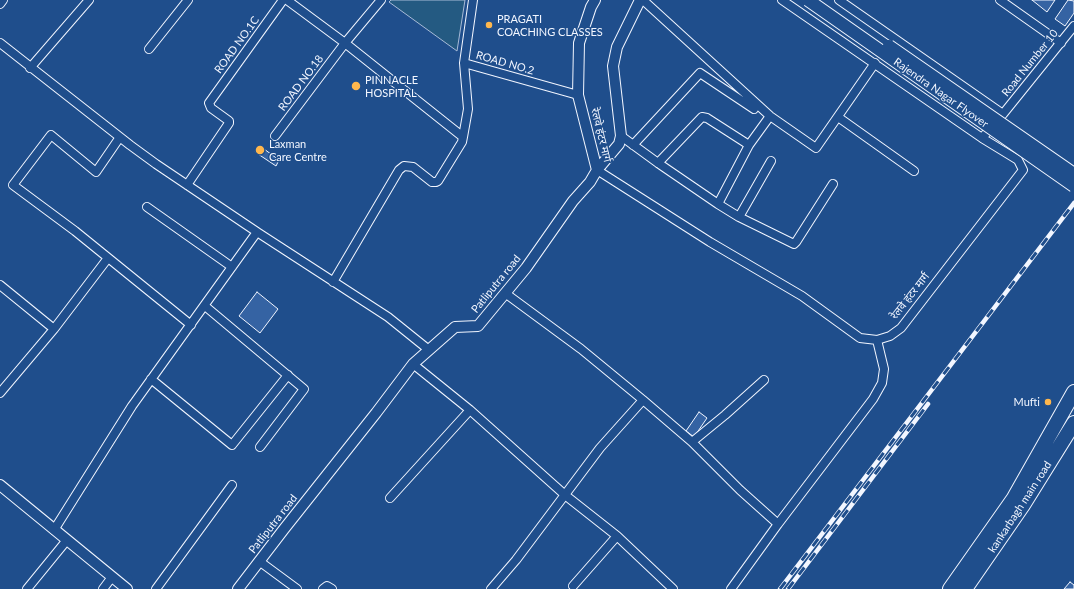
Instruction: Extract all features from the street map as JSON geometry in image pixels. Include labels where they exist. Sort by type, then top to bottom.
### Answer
[{"type":"highway","points":[[950,589],[1014,498],[1074,392]]},
{"type":"highway","name":"kankarbagh main road","points":[[965,589],[1023,505],[1074,423]]},
{"type":"main road","name":"Rajendra Nagar Flyover","points":[[808,0],[1074,186]]},
{"type":"main road","name":"Rajendra Nagar Flyover","points":[[822,0],[1074,174]]},
{"type":"street","points":[[0,4],[3,0]]},
{"type":"street","points":[[30,68],[89,0]]},
{"type":"street","points":[[148,49],[188,0]]},
{"type":"street","name":"ROAD NO.1C","points":[[187,185],[229,123],[229,121],[211,108],[209,103],[283,0]]},
{"type":"street","points":[[287,0],[463,136]]},
{"type":"street","name":"ROAD NO.18","points":[[275,136],[345,44],[381,0]]},
{"type":"street","name":"ROAD NO.2","points":[[473,0],[464,63],[578,95]]},
{"type":"street","name":"रेलवे हंटर मार्ग","points":[[595,0],[591,7],[579,43],[578,95],[597,170],[710,242],[802,296],[860,338],[877,340],[890,336],[901,328],[1023,170],[1018,160],[982,138],[782,0]]},
{"type":"street","points":[[833,184],[794,244],[718,204],[621,136],[613,66],[617,47],[642,0],[770,116],[816,148],[875,63]]},
{"type":"street","points":[[838,0],[1003,114]]},
{"type":"street","points":[[1000,0],[1061,43]]},
{"type":"street","name":"Road Number 10","points":[[982,138],[1074,26]]},
{"type":"street","points":[[0,43],[30,68],[156,164],[388,317],[429,350]]},
{"type":"street","points":[[333,282],[398,170],[404,166],[413,167],[432,182],[436,182],[462,142],[468,109],[464,63]]},
{"type":"street","points":[[633,145],[700,74],[754,109]]},
{"type":"street","points":[[718,204],[749,145],[770,116]]},
{"type":"street","points":[[658,163],[702,117],[707,118],[749,145]]},
{"type":"street","points":[[838,117],[914,171]]},
{"type":"street","points":[[120,137],[96,172],[51,135],[13,185],[75,231],[191,325]]},
{"type":"street","name":"Patliputra road","points":[[238,589],[413,364],[455,326],[478,326],[526,268],[573,201],[590,182],[597,170],[619,144],[621,136]]},
{"type":"street","points":[[739,216],[771,161]]},
{"type":"street","points":[[147,207],[232,267]]},
{"type":"street","points":[[54,530],[132,406],[257,232]]},
{"type":"street","points":[[0,393],[54,329],[108,258]]},
{"type":"street","points":[[0,285],[54,329]]},
{"type":"street","points":[[505,293],[581,349],[643,400],[692,442],[740,490],[778,524]]},
{"type":"street","points":[[205,306],[304,389],[260,447]]},
{"type":"street","points":[[731,589],[778,524],[873,399],[882,382],[884,370],[877,340]]},
{"type":"street","points":[[413,364],[470,410],[565,495],[617,536],[673,589]]},
{"type":"street","points":[[151,380],[232,445],[288,375]]},
{"type":"street","points":[[692,442],[764,380]]},
{"type":"street","points":[[491,589],[516,560],[600,448],[643,400]]},
{"type":"street","points":[[390,498],[470,410]]},
{"type":"street","points":[[156,589],[232,485]]},
{"type":"street","points":[[0,486],[127,589]]},
{"type":"street","points":[[573,586],[617,536]]},
{"type":"street","points":[[27,589],[67,540]]},
{"type":"street","points":[[259,561],[297,589]]},
{"type":"street","points":[[103,589],[112,578]]},
{"type":"street","points":[[323,589],[327,586],[332,589]]},
{"type":"shaded area","points":[[391,0],[465,0],[457,51],[389,2]]},
{"type":"building","points":[[1032,0],[1055,0],[1047,12]]},
{"type":"building","points":[[1068,0],[1074,1],[1074,13],[1065,26],[1055,19]]},
{"type":"building","points":[[260,146],[279,160],[276,166],[255,152]]},
{"type":"building","points":[[257,292],[278,309],[260,333],[239,316]]},
{"type":"building","points":[[699,412],[707,418],[694,437],[686,431]]},
{"type":"building","points":[[1070,582],[1074,585],[1074,589],[1064,589]]},
{"type":"railway","points":[[780,589],[1074,203]]},
{"type":"railway","points":[[788,589],[928,404]]},
{"type":"place","name":"PRAGATI COACHING CLASSES","points":[[489,25]]},
{"type":"place","name":"PINNACLE HOSPITAL","points":[[356,86]]},
{"type":"place","name":"Laxman Care Centre","points":[[260,150]]},
{"type":"place","name":"Mufti","points":[[1048,402]]}]
